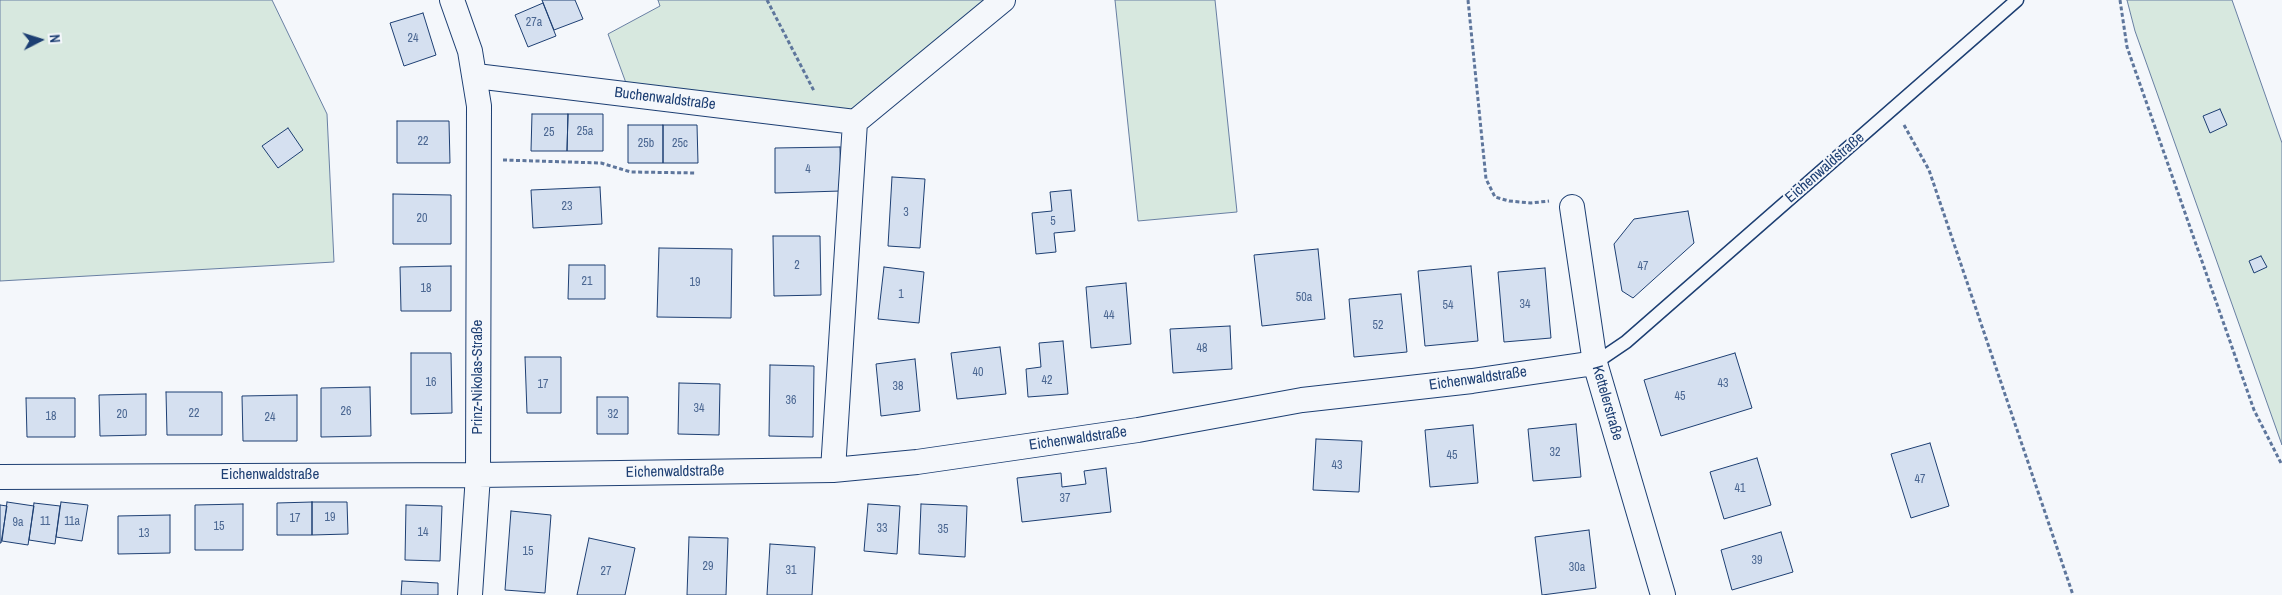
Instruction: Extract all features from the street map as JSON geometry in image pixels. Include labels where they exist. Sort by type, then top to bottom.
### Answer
[{"type":"street","name":"Prinz-Nikolas-Straße","points":[[452,0],[463,29],[476,76],[480,160],[478,475],[470,595]]},
{"type":"street","points":[[833,470],[855,122],[1003,0]]},
{"type":"street","name":"Buchenwaldstraße","points":[[476,76],[855,122]]},
{"type":"street","name":"Kettelerstraße","points":[[1572,207],[1595,362],[1663,595]]},
{"type":"street","name":"Eichenwaldstraße","points":[[0,476],[478,475],[833,470],[917,462],[1138,430],[1302,400],[1472,381],[1595,362]]},
{"type":"lane","name":"Eichenwaldstraße","points":[[1595,362],[1626,342],[2017,0]]},
{"type":"path","points":[[767,0],[828,119]]},
{"type":"path","points":[[1468,0],[1486,179],[1496,197],[1502,199],[1531,203],[1567,198],[1572,207]]},
{"type":"path","points":[[2120,0],[2130,56],[2254,410],[2282,465]]},
{"type":"path","points":[[1894,107],[1929,170],[2073,595]]},
{"type":"path","points":[[480,160],[601,162],[631,172],[696,173]]},
{"type":"shaded area","points":[[0,0],[272,0],[327,114],[334,262],[0,281]]},
{"type":"shaded area","points":[[658,0],[992,0],[847,113],[626,83],[608,34],[660,6]]},
{"type":"shaded area","points":[[1115,0],[1215,0],[1237,212],[1138,221]]},
{"type":"shaded area","points":[[2127,0],[2232,0],[2282,143],[2282,445],[2135,31]]},
{"type":"building","points":[[542,0],[575,0],[583,19],[554,30]]},
{"type":"building","points":[[543,3],[556,36],[528,47],[515,15]]},
{"type":"building","points":[[423,13],[436,55],[404,66],[390,23]]},
{"type":"building","points":[[2220,109],[2227,125],[2210,133],[2203,116]]},
{"type":"building","points":[[532,114],[568,114],[567,151],[531,151]]},
{"type":"building","points":[[568,114],[603,114],[603,151],[567,151]]},
{"type":"building","points":[[397,121],[449,121],[450,163],[397,163]]},
{"type":"building","points":[[628,125],[663,125],[663,163],[628,163]]},
{"type":"building","points":[[663,125],[697,125],[698,163],[663,163]]},
{"type":"building","points":[[288,128],[303,150],[278,168],[262,146]]},
{"type":"building","points":[[840,147],[841,191],[775,193],[775,148]]},
{"type":"building","points":[[892,177],[925,179],[920,248],[888,246]]},
{"type":"building","points":[[600,187],[602,224],[533,228],[531,190]]},
{"type":"building","points":[[1071,190],[1075,231],[1054,233],[1056,252],[1036,254],[1032,213],[1052,211],[1050,192]]},
{"type":"building","points":[[393,194],[451,195],[451,244],[393,244]]},
{"type":"building","points":[[1688,211],[1694,243],[1633,298],[1622,291],[1614,244],[1634,219]]},
{"type":"building","points":[[773,236],[820,236],[821,295],[774,296]]},
{"type":"building","points":[[659,248],[732,249],[731,318],[657,317]]},
{"type":"building","points":[[1318,249],[1325,319],[1262,326],[1254,255]]},
{"type":"building","points":[[2261,256],[2267,267],[2254,273],[2249,261]]},
{"type":"building","points":[[569,265],[605,265],[605,299],[568,299]]},
{"type":"building","points":[[451,266],[451,311],[401,311],[400,267]]},
{"type":"building","points":[[1471,266],[1478,341],[1425,346],[1418,271]]},
{"type":"building","points":[[884,267],[924,272],[919,323],[878,319]]},
{"type":"building","points":[[1545,268],[1551,338],[1504,342],[1498,272]]},
{"type":"building","points":[[1126,283],[1131,344],[1091,348],[1086,287]]},
{"type":"building","points":[[1401,294],[1407,352],[1354,357],[1349,299]]},
{"type":"building","points":[[1230,326],[1232,369],[1173,373],[1170,329]]},
{"type":"building","points":[[1063,341],[1068,394],[1028,397],[1026,369],[1041,367],[1039,343]]},
{"type":"building","points":[[1000,347],[1006,394],[957,399],[951,353]]},
{"type":"building","points":[[411,353],[451,353],[452,413],[411,414]]},
{"type":"building","points":[[1735,353],[1752,408],[1661,436],[1644,380]]},
{"type":"building","points":[[525,357],[561,357],[561,413],[527,413]]},
{"type":"building","points":[[915,359],[920,411],[881,416],[876,364]]},
{"type":"building","points":[[770,365],[814,366],[813,437],[769,436]]},
{"type":"building","points":[[679,383],[720,384],[719,435],[678,434]]},
{"type":"building","points":[[370,387],[371,436],[321,437],[321,388]]},
{"type":"building","points":[[166,392],[222,392],[222,435],[167,435]]},
{"type":"building","points":[[146,394],[146,435],[100,436],[99,395]]},
{"type":"building","points":[[297,395],[297,441],[243,441],[242,396]]},
{"type":"building","points":[[597,397],[628,397],[628,434],[597,434]]},
{"type":"building","points":[[26,398],[75,398],[75,437],[27,437]]},
{"type":"building","points":[[1576,424],[1581,477],[1533,481],[1528,429]]},
{"type":"building","points":[[1473,425],[1478,483],[1430,487],[1425,430]]},
{"type":"building","points":[[1316,439],[1362,441],[1359,492],[1313,490]]},
{"type":"building","points":[[1930,443],[1949,506],[1911,518],[1891,454]]},
{"type":"building","points":[[1757,458],[1771,505],[1724,519],[1710,472]]},
{"type":"building","points":[[1106,468],[1111,512],[1022,522],[1017,478],[1061,473],[1062,487],[1086,484],[1084,471]]},
{"type":"building","points":[[7,502],[34,506],[28,545],[2,541]]},
{"type":"building","points":[[61,502],[88,505],[82,541],[56,537]]},
{"type":"building","points":[[312,502],[312,535],[277,535],[277,503]]},
{"type":"building","points":[[312,502],[347,502],[348,534],[312,535]]},
{"type":"building","points":[[34,503],[60,506],[55,544],[29,540]]},
{"type":"building","points":[[243,504],[243,550],[195,550],[195,505]]},
{"type":"building","points":[[868,504],[900,506],[897,554],[864,551]]},
{"type":"building","points":[[921,504],[967,506],[965,557],[919,554]]},
{"type":"building","points":[[0,505],[7,506],[1,543],[0,543]]},
{"type":"building","points":[[406,505],[442,506],[440,561],[405,560]]},
{"type":"building","points":[[511,511],[551,515],[545,593],[505,590]]},
{"type":"building","points":[[170,515],[170,553],[118,554],[118,516]]},
{"type":"building","points":[[1589,530],[1596,588],[1542,595],[1535,537]]},
{"type":"building","points":[[1781,532],[1793,572],[1732,590],[1721,550]]},
{"type":"building","points":[[689,537],[728,538],[726,595],[687,595]]},
{"type":"building","points":[[589,538],[635,548],[625,595],[577,595]]},
{"type":"building","points":[[770,544],[815,547],[812,595],[767,595]]},
{"type":"building","points":[[402,581],[438,583],[438,595],[401,595]]}]
